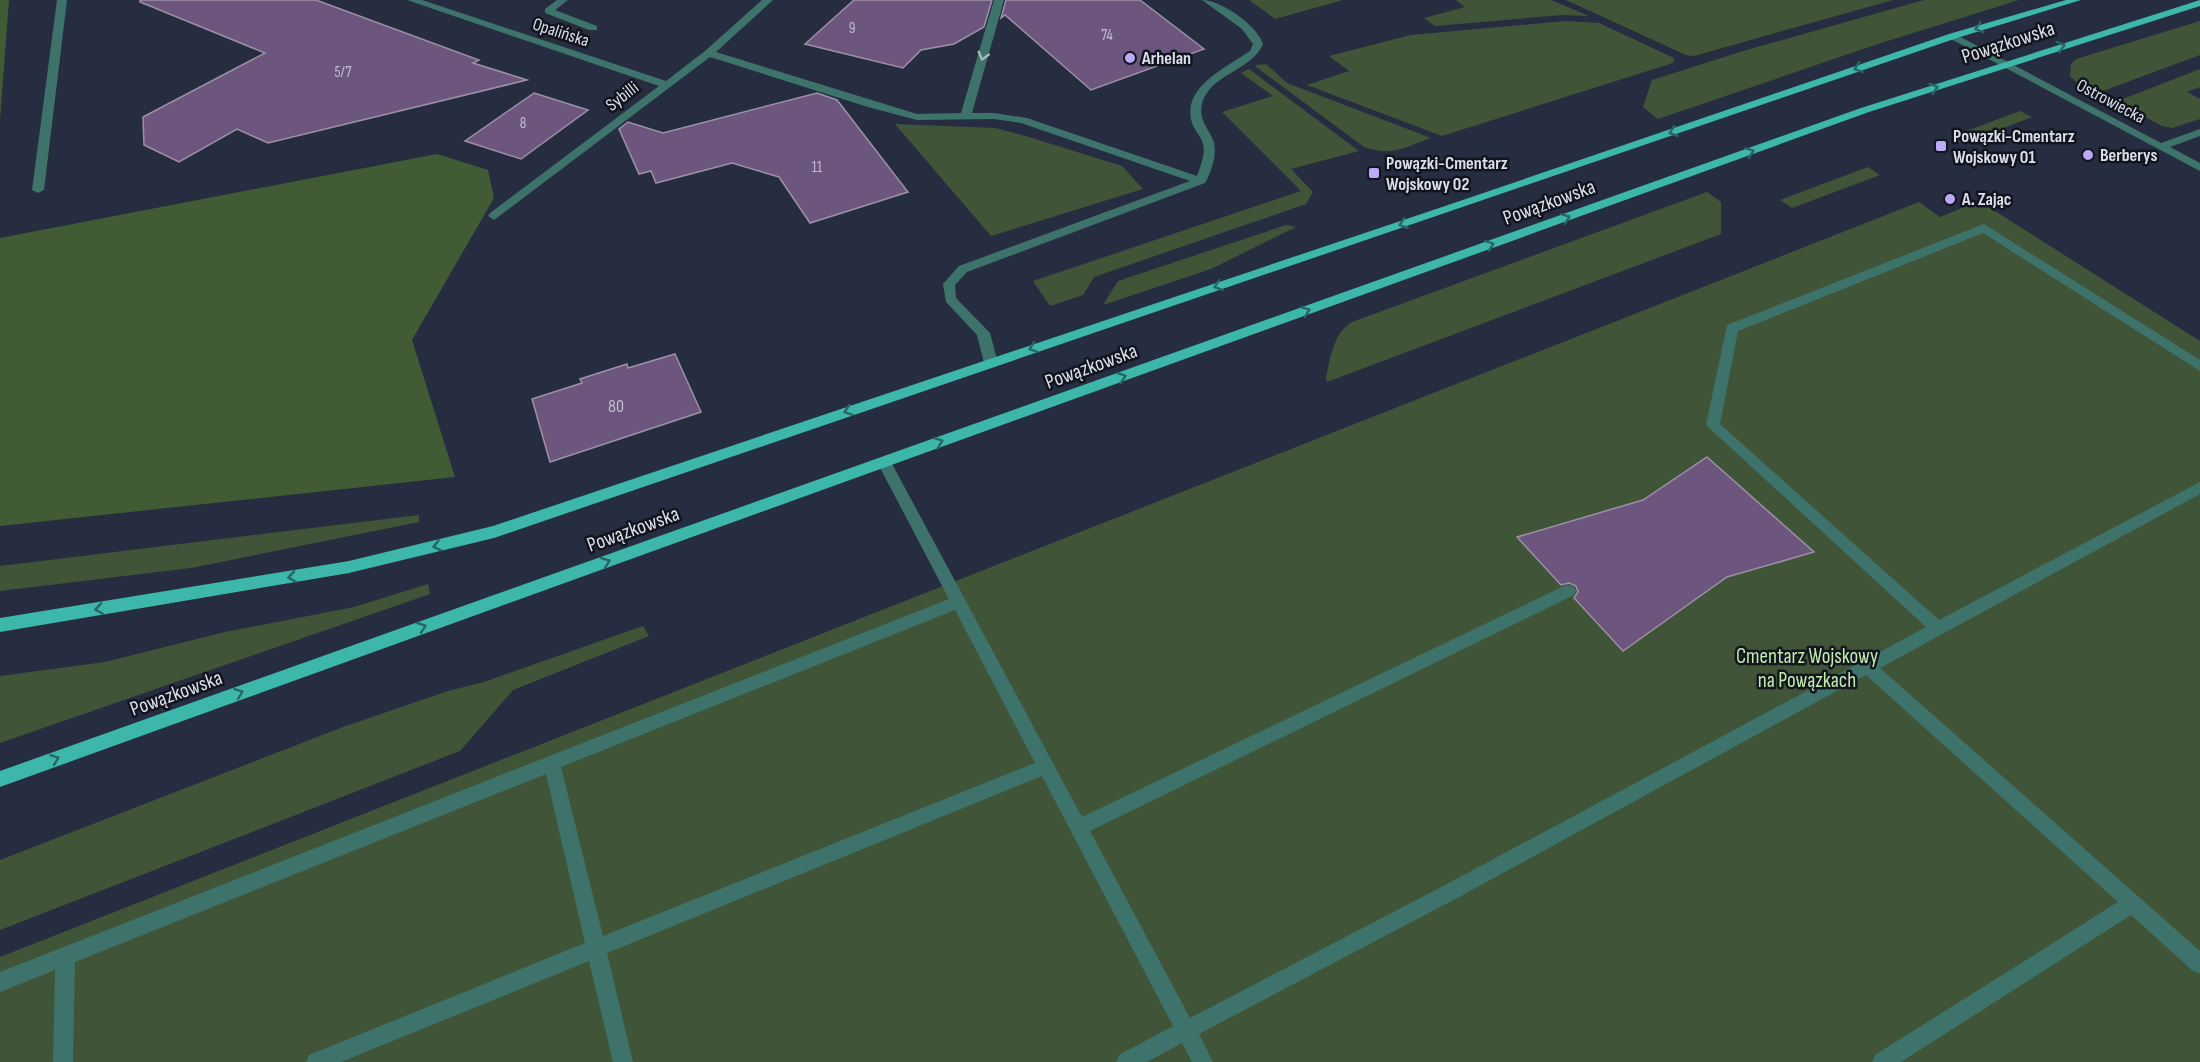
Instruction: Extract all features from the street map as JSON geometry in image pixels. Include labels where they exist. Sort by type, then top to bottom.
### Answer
[{"type":"main road","name":"Powązkowska","points":[[0,625],[350,567],[494,532],[1953,36],[2076,0]]},
{"type":"main road","name":"Powązkowska","points":[[0,779],[1865,110],[2200,3]]},
{"type":"street","points":[[38,190],[62,0]]},
{"type":"street","name":"Opalińska","points":[[412,0],[665,84]]},
{"type":"street","points":[[563,0],[548,11],[593,28]]},
{"type":"street","name":"Sybilli","points":[[494,216],[665,84],[710,53],[768,0]]},
{"type":"street","points":[[965,117],[999,0]]},
{"type":"street","points":[[1201,182],[1207,164],[1209,144],[1197,123],[1196,105],[1204,88],[1254,53],[1258,45],[1256,37],[1247,28],[1207,0]]},
{"type":"street","name":"Ostrowiecka","points":[[1953,36],[2200,168]]},
{"type":"street","points":[[710,53],[917,117],[994,116],[1023,120],[1201,182]]},
{"type":"street","points":[[2160,147],[2200,132]]},
{"type":"street","points":[[991,363],[983,333],[950,299],[949,284],[963,269],[1201,182]]},
{"type":"street","points":[[1936,628],[1713,425],[1732,328],[1984,228],[2200,366]]},
{"type":"street","points":[[884,462],[1203,1062]]},
{"type":"street","points":[[1126,1062],[1454,890],[2200,487]]},
{"type":"street","points":[[1078,828],[1568,591]]},
{"type":"street","points":[[0,982],[958,602]]},
{"type":"street","points":[[1867,666],[2200,964]]},
{"type":"street","points":[[552,764],[623,1062]]},
{"type":"street","points":[[316,1062],[1046,766]]},
{"type":"street","points":[[1882,1062],[2132,904]]},
{"type":"street","points":[[63,1062],[65,956]]},
{"type":"green space","points":[[0,0],[9,0],[0,120]]},
{"type":"green space","points":[[1249,0],[1343,0],[1275,19]]},
{"type":"green space","points":[[1456,0],[1551,0],[1589,16],[1563,15],[1435,26],[1424,18],[1465,7]]},
{"type":"green space","points":[[1566,0],[1893,0],[1694,56],[1686,55]]},
{"type":"green space","points":[[1924,0],[2019,0],[1878,44],[1658,119],[1643,107],[1652,80],[1743,51]]},
{"type":"green space","points":[[1566,21],[1599,23],[1674,58],[1673,63],[1442,136],[1307,85],[1349,71],[1329,56],[1411,35]]},
{"type":"green space","points":[[2200,21],[2200,55],[2103,91],[2087,93],[2070,76],[2071,64],[2076,59]]},
{"type":"green space","points":[[1266,64],[1287,83],[1431,138],[1391,151],[1364,147],[1256,67],[1256,65]]},
{"type":"green space","points":[[1249,69],[1359,151],[1291,169],[1313,192],[1306,204],[1094,277],[1083,295],[1050,306],[1033,281],[1301,191],[1222,112],[1273,96],[1241,73]]},
{"type":"green space","points":[[2200,69],[2200,87],[2187,92],[2200,99],[2200,119],[2172,128],[2162,126],[2126,107],[2123,99]]},
{"type":"green space","points":[[2020,111],[2032,117],[1962,144],[1950,137]]},
{"type":"green space","points":[[895,124],[995,128],[1122,166],[1143,189],[991,236]]},
{"type":"green space","points":[[437,154],[488,170],[494,198],[412,340],[455,477],[0,526],[0,238]]},
{"type":"green space","points":[[1868,167],[1880,175],[1792,208],[1780,200]]},
{"type":"green space","points":[[1707,192],[1721,202],[1721,234],[1327,382],[1326,377],[1334,346],[1341,332],[1352,322]]},
{"type":"green space","name":"Cmentarz Wojskowy na Powązkach","points":[[1979,201],[2200,341],[2200,1062],[0,1062],[0,957],[1919,202],[1940,217]]},
{"type":"green space","points":[[1286,225],[1296,227],[1211,269],[1103,305],[1118,281]]},
{"type":"green space","points":[[419,515],[419,522],[191,568],[0,591],[0,566]]},
{"type":"green space","points":[[428,584],[430,594],[0,743],[0,676],[105,662],[225,632],[354,607]]},
{"type":"green space","points":[[643,626],[649,636],[513,690],[460,751],[0,930],[0,860],[343,727],[448,691],[484,682]]},
{"type":"building","points":[[140,0],[316,0],[479,60],[473,63],[527,80],[268,143],[237,129],[179,162],[144,145],[143,117],[265,53],[140,2]]},
{"type":"building","points":[[854,0],[992,0],[984,27],[954,44],[921,50],[903,68],[805,44]]},
{"type":"building","points":[[1006,0],[1140,0],[1204,49],[1091,90],[1005,15],[1001,18]]},
{"type":"building","points":[[534,93],[588,110],[521,159],[465,141]]},
{"type":"building","points":[[817,93],[837,100],[908,192],[810,223],[779,177],[732,163],[656,183],[651,171],[639,174],[619,129],[628,122],[663,133]]},
{"type":"building","points":[[675,354],[701,412],[550,462],[532,399],[582,383],[580,379],[627,364],[628,368]]},
{"type":"building","points":[[1707,457],[1814,552],[1727,577],[1623,651],[1574,598],[1578,592],[1576,586],[1569,583],[1561,585],[1517,537],[1643,500]]},
{"type":"place","name":"Arhelan","points":[[1130,58]]},
{"type":"place","name":"Powązki-Cmentarz Wojskowy 01","points":[[1941,146]]},
{"type":"place","name":"Berberys","points":[[2088,155]]},
{"type":"place","name":"Powązki-Cmentarz Wojskowy 02","points":[[1374,173]]},
{"type":"place","name":"A. Zając","points":[[1950,199]]}]
